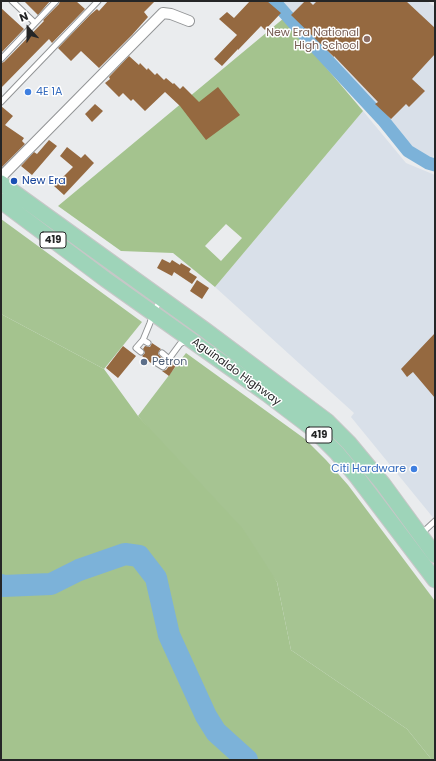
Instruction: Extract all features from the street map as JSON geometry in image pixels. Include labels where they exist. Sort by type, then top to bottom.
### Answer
[{"type":"main road","name":"Aguinaldo Highway","points":[[1,182],[161,298],[197,334],[267,394],[313,429],[358,477],[435,580]]},
{"type":"main road","name":"Aguinaldo Highway","points":[[1,201],[153,313],[197,334],[327,421],[354,449],[383,484],[434,553]]},
{"type":"main road","points":[[20,215],[29,203]]},
{"type":"main road","points":[[420,560],[434,553]]},
{"type":"street","points":[[1,177],[163,13],[171,14],[189,21]]},
{"type":"lane","points":[[12,1],[35,23]]},
{"type":"lane","points":[[1,59],[56,1]]},
{"type":"lane","points":[[1,102],[98,1]]},
{"type":"lane","points":[[141,352],[136,348],[143,340],[153,313],[161,298]]},
{"type":"lane","points":[[155,362],[163,368],[180,344],[197,334]]},
{"type":"lane","points":[[143,340],[148,343]]},
{"type":"lane","points":[[162,353],[169,359]]},
{"type":"lane","points":[[420,534],[435,521]]},
{"type":"shaded area","name":"New Era National High School","points":[[280,1],[427,1],[435,7],[435,154],[431,159],[411,147],[334,57],[291,15]]},
{"type":"shaded area","points":[[363,111],[406,163],[435,175],[435,520],[351,417],[354,413],[215,287]]},
{"type":"green space","points":[[284,18],[363,111],[215,287],[173,253],[121,251],[58,206]],"holes":[[[226,224],[242,238],[221,261],[205,246]]]},
{"type":"green space","points":[[1,219],[142,322],[104,369],[1,314]]},
{"type":"green space","points":[[1,314],[104,369],[138,416],[243,529],[277,582],[291,650],[407,729],[432,760],[1,760]]},
{"type":"green space","points":[[186,353],[305,439],[348,485],[435,601],[435,760],[432,760],[407,729],[291,650],[277,582],[138,416]]},
{"type":"building","points":[[24,1],[50,1],[38,15]]},
{"type":"building","points":[[60,1],[76,1],[85,9],[52,43],[49,39],[1,88],[1,63],[4,62],[44,21],[43,20],[59,4]]},
{"type":"building","points":[[108,1],[155,1],[144,12],[148,17],[99,68],[81,51],[71,61],[58,48],[90,15],[97,9],[99,11]]},
{"type":"building","points":[[250,1],[267,1],[281,13],[265,30],[261,26],[222,66],[214,59],[237,35],[219,19],[227,12],[234,18]]},
{"type":"building","name":"New Era National High School","points":[[305,1],[309,1],[313,5],[317,1],[406,1],[435,28],[435,54],[412,79],[425,91],[409,107],[406,104],[391,119],[375,104],[378,102],[334,56],[291,15]]},
{"type":"building","points":[[1,8],[24,29],[1,53]]},
{"type":"building","points":[[129,56],[139,65],[140,63],[155,75],[157,73],[164,80],[166,78],[180,89],[183,86],[199,102],[218,87],[240,115],[206,140],[180,106],[165,92],[145,111],[133,99],[131,101],[123,93],[119,97],[105,83]]},
{"type":"building","points":[[95,104],[103,111],[92,122],[85,114]]},
{"type":"building","points":[[1,106],[13,116],[5,125],[24,138],[22,141],[25,144],[1,168]]},
{"type":"building","points":[[49,140],[57,146],[32,175],[21,166],[34,152],[37,154]]},
{"type":"building","points":[[67,147],[81,158],[85,154],[94,163],[64,195],[54,186],[73,167],[60,156]]},
{"type":"building","points":[[162,259],[170,263],[172,260],[180,265],[181,263],[191,269],[189,272],[197,277],[192,284],[174,272],[172,276],[157,268]]},
{"type":"building","points":[[197,280],[209,288],[202,299],[190,291]]},
{"type":"building","points":[[435,333],[435,398],[413,372],[407,377],[401,369]]},
{"type":"building","points":[[152,343],[161,349],[158,354],[164,360],[162,362],[155,358],[151,363],[142,356],[145,353],[143,349],[145,346],[150,347]]},
{"type":"building","points":[[123,346],[136,356],[118,378],[106,368]]},
{"type":"building","points":[[173,361],[177,364],[169,376],[162,371],[166,370]]},
{"type":"waterway","points":[[274,1],[383,120],[408,151],[428,163],[435,165]]},
{"type":"waterway","points":[[1,585],[51,584],[79,570],[125,554],[139,556],[156,578],[169,635],[206,716],[216,732],[247,760]]},
{"type":"place","name":"New Era National High School","points":[[367,39]]},
{"type":"place","name":"4E 1A","points":[[28,92]]},
{"type":"place","name":"New Era","points":[[14,181]]},
{"type":"place","name":"Petron","points":[[144,362]]},
{"type":"place","name":"Citi Hardware","points":[[414,469]]}]
